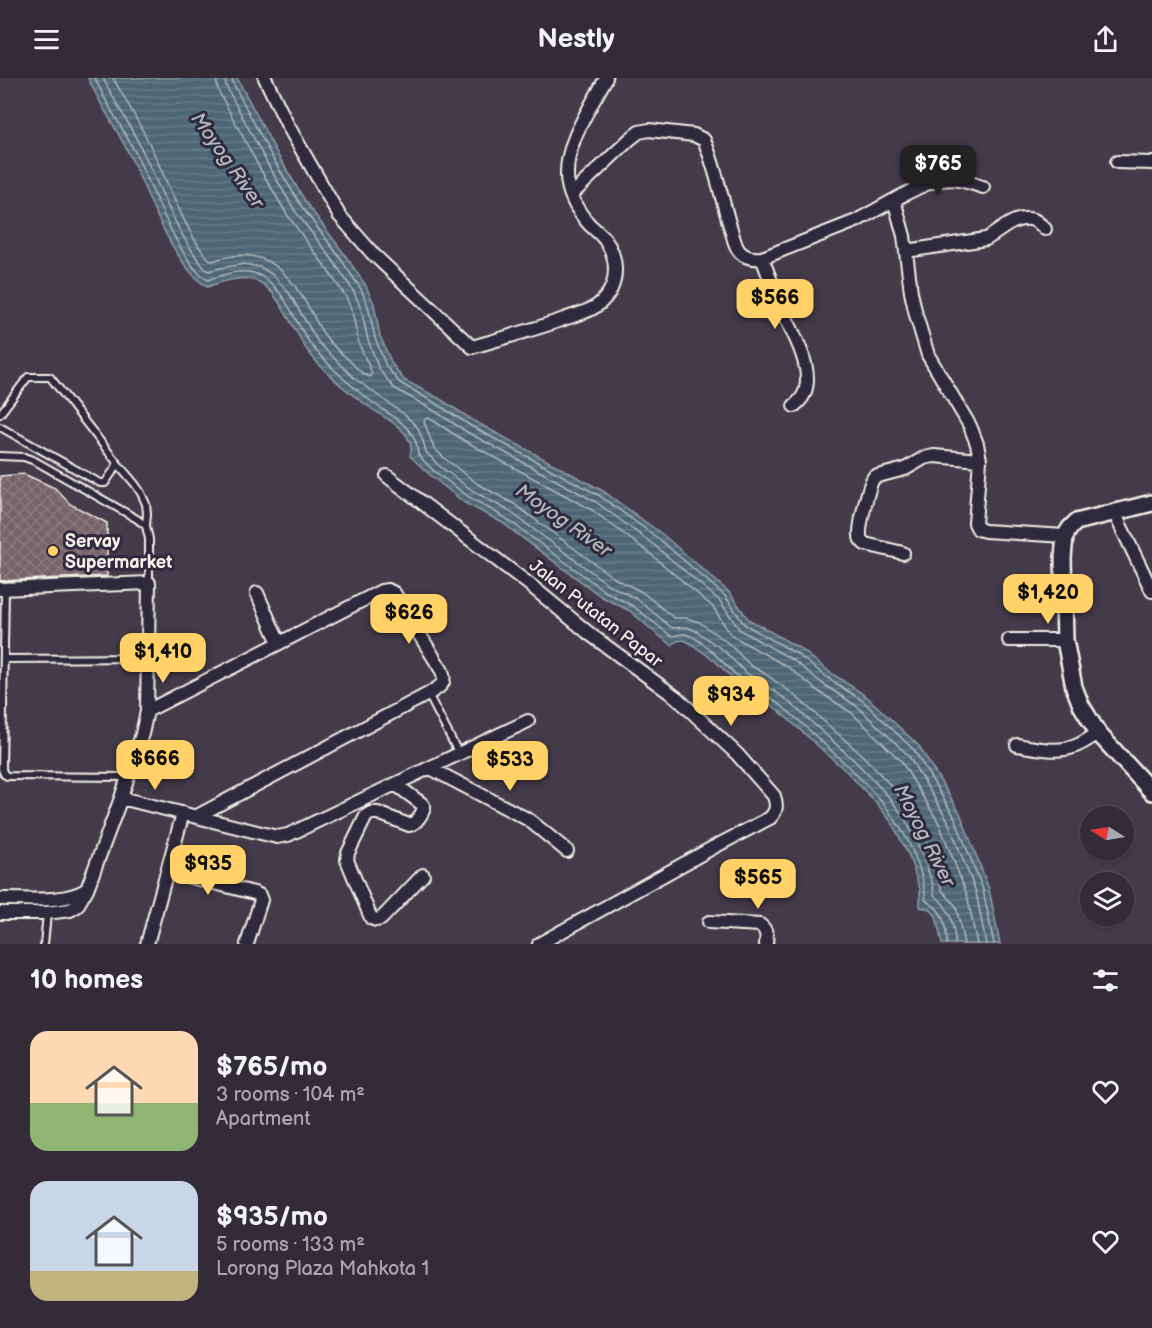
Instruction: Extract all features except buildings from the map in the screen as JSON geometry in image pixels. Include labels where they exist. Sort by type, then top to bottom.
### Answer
[{"type":"street","points":[[265,78],[286,124],[339,215],[373,254],[472,347],[524,333],[590,310],[604,300],[613,286],[615,270],[612,253],[605,240],[576,208],[567,175],[570,152],[584,116],[606,78]]},
{"type":"street","points":[[571,195],[639,132],[649,130],[694,135],[704,140],[709,151],[738,250],[744,256],[762,258],[856,221],[928,182],[944,179],[960,180],[983,187]]},
{"type":"street","points":[[1117,162],[1152,163]]},
{"type":"street","points":[[894,200],[904,236],[916,315],[928,355],[977,444],[980,459],[974,516],[978,529],[1065,536]]},
{"type":"street","points":[[906,251],[986,239],[1012,222],[1022,219],[1035,220],[1045,229]]},
{"type":"street","points":[[762,258],[802,354],[807,372],[807,387],[803,398],[794,406]]},
{"type":"street","points":[[903,554],[865,544],[860,539],[865,508],[874,477],[905,469],[924,458],[934,456],[980,459]]},
{"type":"street","name":"Jalan Putatan Papar","points":[[387,476],[677,698],[737,754],[774,796],[777,804],[775,813],[770,818],[539,944]]},
{"type":"street","points":[[1152,503],[1076,522],[1065,536],[1063,558],[1065,640],[1074,687],[1081,705],[1098,733],[1152,792]]},
{"type":"street","points":[[1114,512],[1152,591]]},
{"type":"street","points":[[0,913],[47,913],[70,910],[77,906],[87,889],[121,798],[147,711],[149,583],[3,589]]},
{"type":"street","points":[[147,711],[381,591],[388,590],[394,593],[442,671],[444,678],[442,685],[428,694],[197,816]]},
{"type":"street","points":[[257,593],[279,643]]},
{"type":"street","points":[[1009,640],[1065,640]]},
{"type":"street","points":[[121,798],[277,837],[288,835],[528,722]]},
{"type":"street","points":[[1017,745],[1058,750],[1077,746],[1098,733]]},
{"type":"street","points":[[430,768],[529,820],[567,852]]},
{"type":"street","points":[[395,784],[422,804],[423,811],[413,824],[409,825],[378,813],[371,813],[366,816],[348,853],[348,860],[371,918],[381,919],[423,875]]},
{"type":"street","points":[[147,944],[183,813]]},
{"type":"street","points":[[167,871],[259,895],[261,900],[247,944]]},
{"type":"street","points":[[0,899],[70,897],[87,889]]},
{"type":"street","points":[[709,922],[760,925],[765,928],[767,934],[766,944]]},
{"type":"lane","points":[[0,414],[28,377],[50,378],[135,484],[146,504],[149,583]]},
{"type":"lane","points":[[0,427],[103,484],[118,464]]},
{"type":"lane","points":[[0,456],[24,457],[35,461],[146,526]]},
{"type":"lane","points":[[64,477],[69,465]]},
{"type":"lane","points":[[3,589],[2,769],[4,774],[7,776],[128,777]]},
{"type":"lane","points":[[4,659],[148,658]]},
{"type":"lane","points":[[428,694],[459,754]]},
{"type":"lane","points":[[44,944],[47,913]]},
{"type":"water","name":"Moyog River","points":[[88,78],[237,78],[307,204],[366,286],[374,304],[380,336],[392,364],[404,380],[603,491],[662,534],[730,593],[748,619],[801,649],[831,673],[866,696],[919,746],[960,813],[989,889],[1000,944],[942,944],[936,916],[930,909],[920,907],[920,889],[909,856],[892,823],[847,772],[778,710],[738,684],[715,661],[690,643],[684,640],[672,645],[630,611],[602,597],[501,522],[465,503],[430,475],[410,456],[409,440],[400,428],[363,403],[329,375],[314,358],[276,298],[260,282],[239,279],[207,287],[194,276],[162,227],[130,156]]},
{"type":"place","name":"Servay Supermarket","points":[[53,551]]}]
